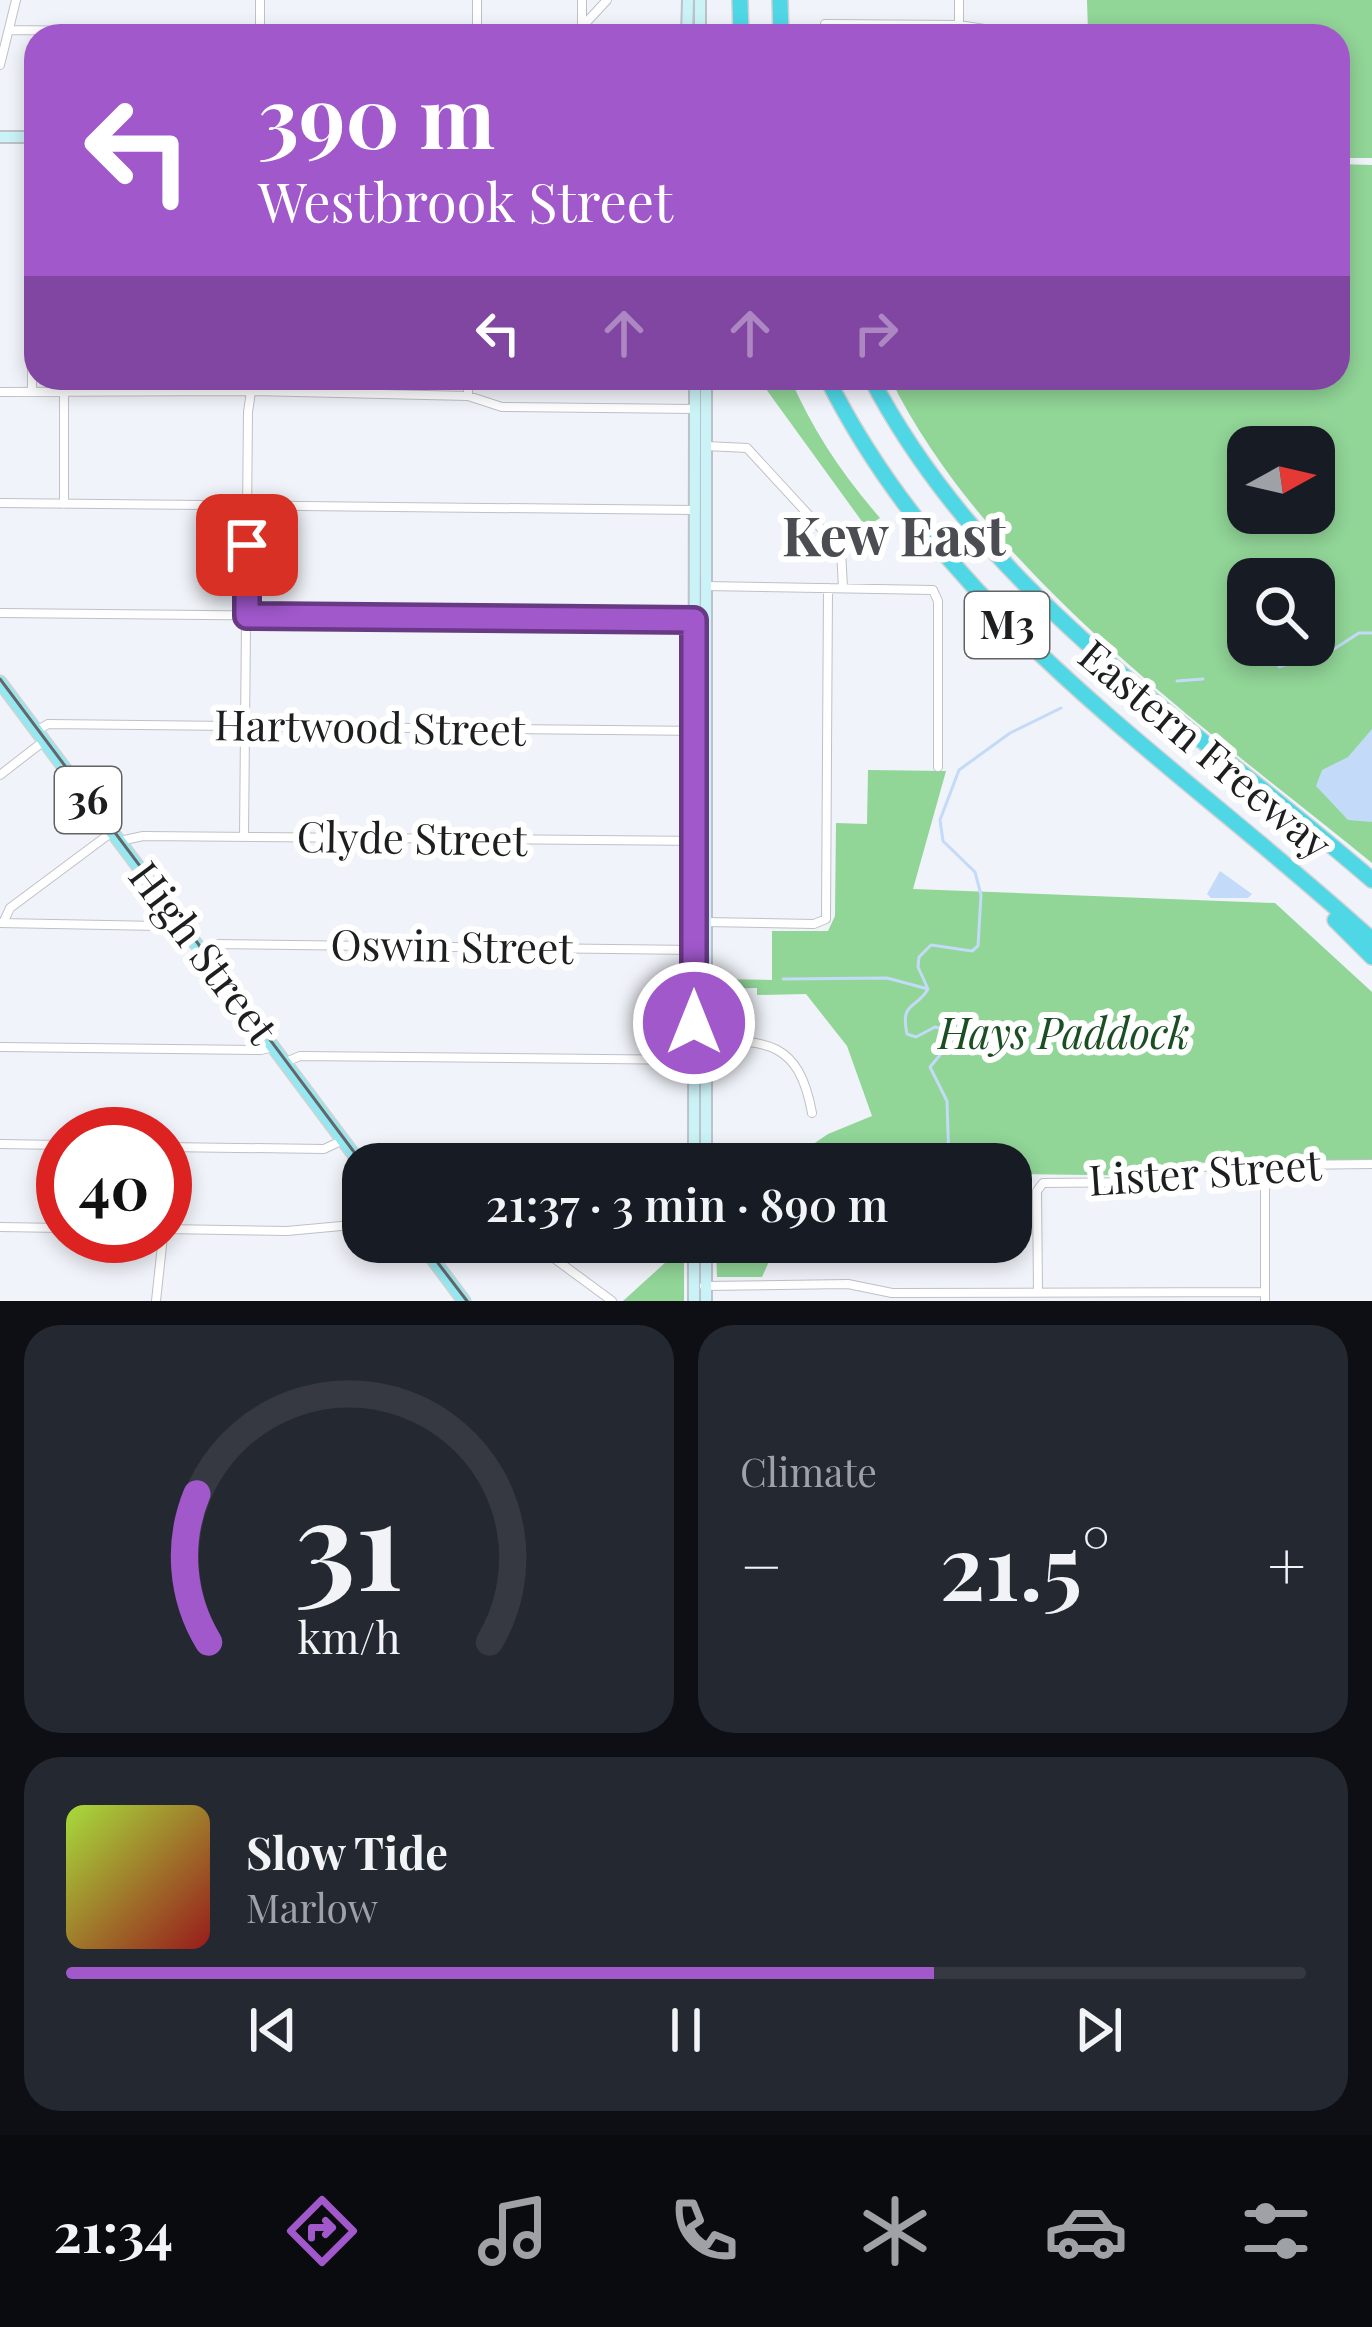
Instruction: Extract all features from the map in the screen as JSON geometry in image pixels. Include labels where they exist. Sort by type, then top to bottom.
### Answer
[{"type":"highway","name":"Eastern Freeway","points":[[833,390],[883,476],[931,541],[982,598],[1092,704],[1372,940]]},
{"type":"highway","name":"Eastern Freeway","points":[[878,390],[945,495],[1026,587],[1116,671],[1372,880]]},
{"type":"highway","points":[[1239,826],[1372,957]]},
{"type":"main road","name":"High Street","points":[[0,682],[345,1143]]},
{"type":"main road","points":[[436,1263],[464,1301]]},
{"type":"street","points":[[0,65],[16,0]]},
{"type":"street","points":[[588,24],[607,0]]},
{"type":"street","points":[[688,0],[695,24]]},
{"type":"street","points":[[693,24],[700,0]]},
{"type":"street","points":[[9,30],[24,30]]},
{"type":"street","points":[[244,837],[251,390]]},
{"type":"street","points":[[362,390],[362,395]]},
{"type":"street","points":[[468,390],[468,396]]},
{"type":"street","points":[[694,390],[694,510],[700,587]]},
{"type":"street","points":[[705,1143],[699,842],[706,390]]},
{"type":"street","points":[[0,392],[468,396],[502,407],[694,410]]},
{"type":"street","points":[[64,392],[64,504]]},
{"type":"street","points":[[706,446],[742,445],[751,452],[841,550],[843,588]]},
{"type":"street","points":[[0,503],[694,510]]},
{"type":"street","points":[[700,587],[925,588],[936,593],[938,767]]},
{"type":"street","points":[[705,922],[814,924],[826,919],[828,588]]},
{"type":"street","points":[[0,613],[700,620]]},
{"type":"street","name":"Hartwood Street","points":[[40,736],[48,724],[700,731]]},
{"type":"street","points":[[0,775],[40,736]]},
{"type":"street","points":[[116,837],[10,908],[2,923],[159,926],[176,918]]},
{"type":"street","name":"Clyde Street","points":[[116,837],[699,842]]},
{"type":"street","points":[[695,1143],[700,1060],[706,1041],[699,951],[705,922],[699,842]]},
{"type":"street","name":"Oswin Street","points":[[200,950],[214,944],[699,951]]},
{"type":"street","points":[[706,1041],[757,1041],[776,1048],[800,1075],[812,1113]]},
{"type":"street","points":[[0,1047],[273,1047]]},
{"type":"street","points":[[285,1062],[301,1056],[700,1060]]},
{"type":"street","points":[[192,1147],[324,1149],[343,1140]]},
{"type":"street","points":[[0,1144],[36,1145]]},
{"type":"street","name":"Lister Street","points":[[1038,1292],[1040,1184],[1148,1182],[1201,1166],[1371,1164]]},
{"type":"street","points":[[698,1292],[848,1285],[892,1293],[1265,1297],[1265,1165]]},
{"type":"street","points":[[192,1233],[342,1226]]},
{"type":"street","points":[[0,1227],[36,1228]]},
{"type":"street","points":[[156,1301],[160,1263]]},
{"type":"street","points":[[560,1263],[612,1301]]},
{"type":"street","points":[[698,1292],[706,1301]]},
{"type":"green space","points":[[1087,0],[1372,0],[1372,158],[1350,158],[1350,24],[1088,24]]},
{"type":"green space","points":[[1350,164],[1372,165],[1372,863],[1105,643],[982,517],[931,449],[897,390],[1350,390]]},
{"type":"green space","points":[[767,390],[796,390],[829,451],[880,518],[866,527]]},
{"type":"green space","name":"Hays Paddock","points":[[868,770],[946,771],[913,889],[1275,903],[1372,992],[1372,1160],[1200,1162],[1164,1176],[1032,1174],[1032,1143],[815,1143],[872,1116],[847,1046],[806,994],[757,995],[757,988],[715,989],[715,979],[772,980],[772,931],[828,931],[835,916],[836,823],[867,824]]},
{"type":"green space","points":[[665,1263],[684,1263],[684,1301],[623,1301]]},
{"type":"green space","points":[[717,1263],[768,1263],[762,1277],[717,1277]]},
{"type":"water","points":[[1372,729],[1372,822],[1348,820],[1316,786],[1322,770],[1348,757]]},
{"type":"water","points":[[1220,871],[1252,894],[1211,898],[1207,894]]},
{"type":"waterway","points":[[1279,667],[1334,649],[1359,633],[1372,633]]},
{"type":"waterway","points":[[1177,681],[1203,679]]},
{"type":"waterway","points":[[948,1143],[947,1101],[930,1067],[955,1037],[952,1031],[935,1027],[916,1037],[907,1034],[905,1023],[907,1011],[928,989],[918,967],[919,957],[931,945],[972,951],[978,946],[981,895],[975,872],[943,841],[940,820],[959,770],[1010,733],[1061,708]]},
{"type":"waterway","points":[[783,979],[887,978],[928,989]]},
{"type":"tram line","points":[[0,679],[347,1143]]},
{"type":"tram line","points":[[438,1263],[467,1301]]},
{"type":"district","name":"Kew East","points":[[894,537]]},
{"type":"route","points":[[247,545],[247,616],[694,620],[694,1023]]}]
